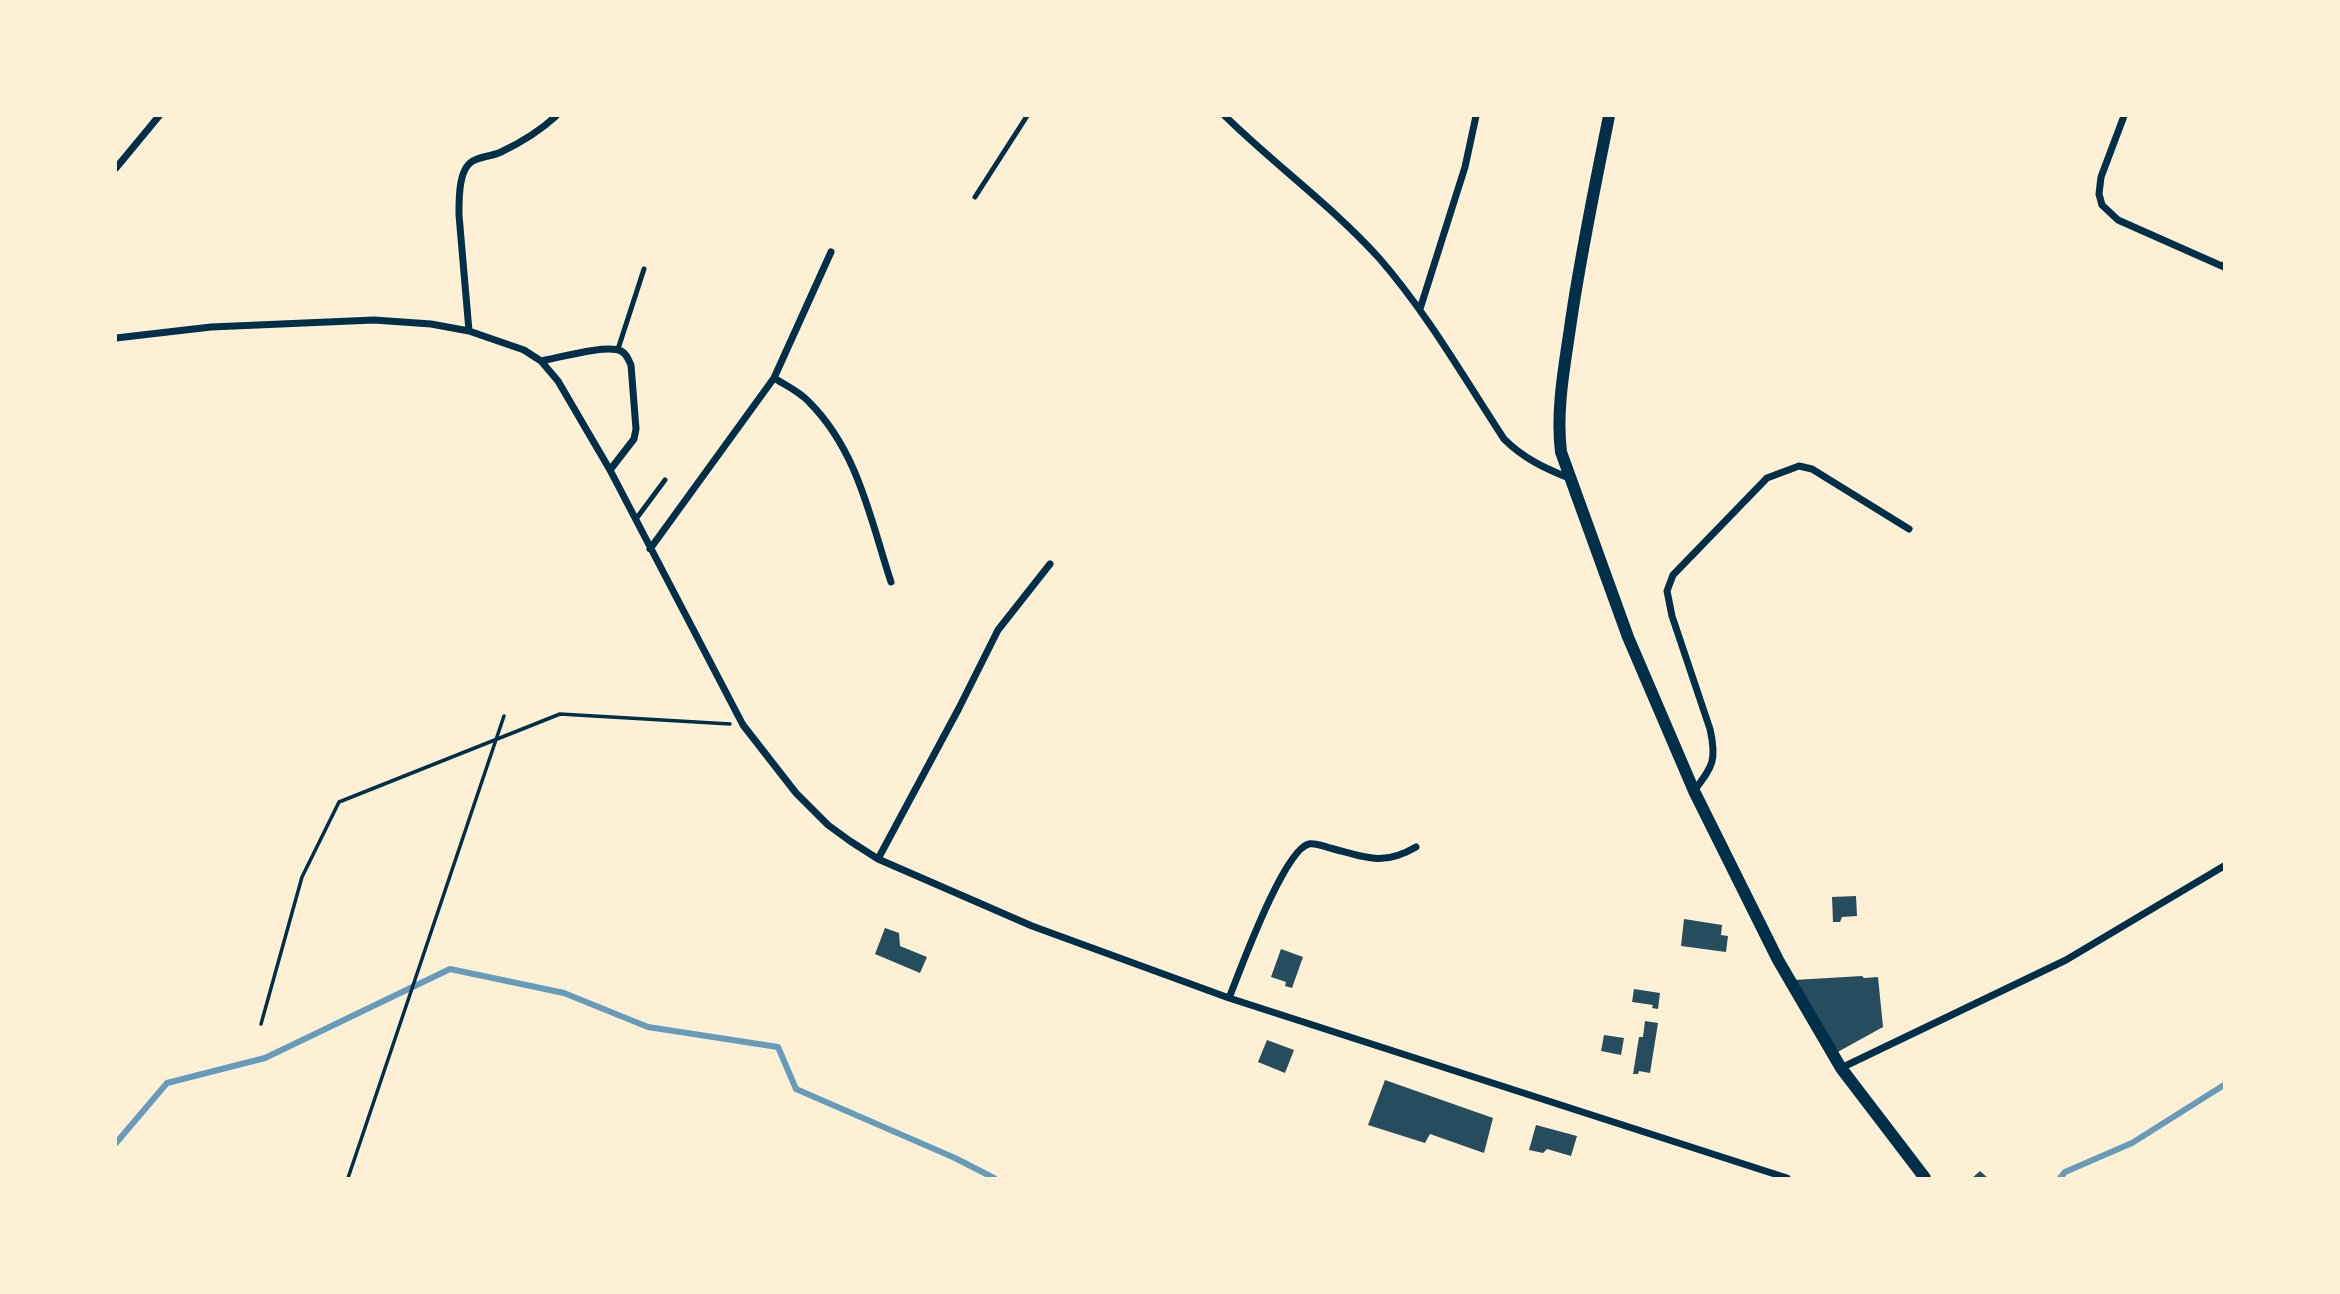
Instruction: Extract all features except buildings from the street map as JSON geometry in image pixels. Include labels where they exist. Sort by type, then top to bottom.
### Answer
[{"type":"street","points":[[116,168],[159,116]]},
{"type":"street","points":[[469,331],[459,215],[459,199],[466,169],[471,160],[500,153],[556,116]]},
{"type":"street","points":[[1225,116],[1343,221],[1379,259],[1420,309],[1504,439],[1516,451],[1544,468],[1569,478]]},
{"type":"street","points":[[1420,309],[1465,167],[1476,116]]},
{"type":"street","points":[[1609,116],[1578,271],[1564,365],[1558,429],[1561,452],[1628,637],[1694,791],[1778,960],[1841,1068],[1925,1178]]},
{"type":"street","points":[[2124,116],[2101,177],[2099,194],[2102,205],[2118,220],[2224,267]]},
{"type":"street","points":[[650,549],[774,378],[831,252]]},
{"type":"street","points":[[116,338],[211,327],[374,320],[431,324],[504,341],[541,361],[558,382],[610,470],[743,725],[796,793],[828,825],[878,859],[1032,926],[1229,998],[1787,1178]]},
{"type":"street","points":[[541,361],[618,349],[626,355],[631,365],[636,429],[634,439],[610,470]]},
{"type":"street","points":[[774,378],[808,400],[841,442],[852,461],[891,582]]},
{"type":"street","points":[[1694,791],[1713,766],[1714,747],[1672,616],[1667,592],[1673,575],[1767,478],[1799,466],[1812,469],[1909,529]]},
{"type":"street","points":[[878,859],[998,630],[1050,564]]},
{"type":"street","points":[[1229,998],[1284,870],[1301,848],[1313,843],[1381,860],[1401,856],[1416,847]]},
{"type":"street","points":[[1841,1068],[2066,960],[2224,866]]},
{"type":"lane","points":[[975,197],[1027,116]]},
{"type":"lane","points":[[618,349],[644,269]]},
{"type":"lane","points":[[636,519],[665,480]]},
{"type":"path","points":[[261,1024],[302,877],[339,802],[560,714],[743,725]]},
{"type":"path","points":[[348,1178],[504,716]]},
{"type":"waterway","points":[[116,1143],[167,1083],[265,1058],[450,969],[564,993],[648,1027],[778,1047],[796,1089],[955,1158],[994,1178]]},
{"type":"waterway","points":[[2060,1178],[2065,1172],[2132,1143],[2224,1085]]}]
